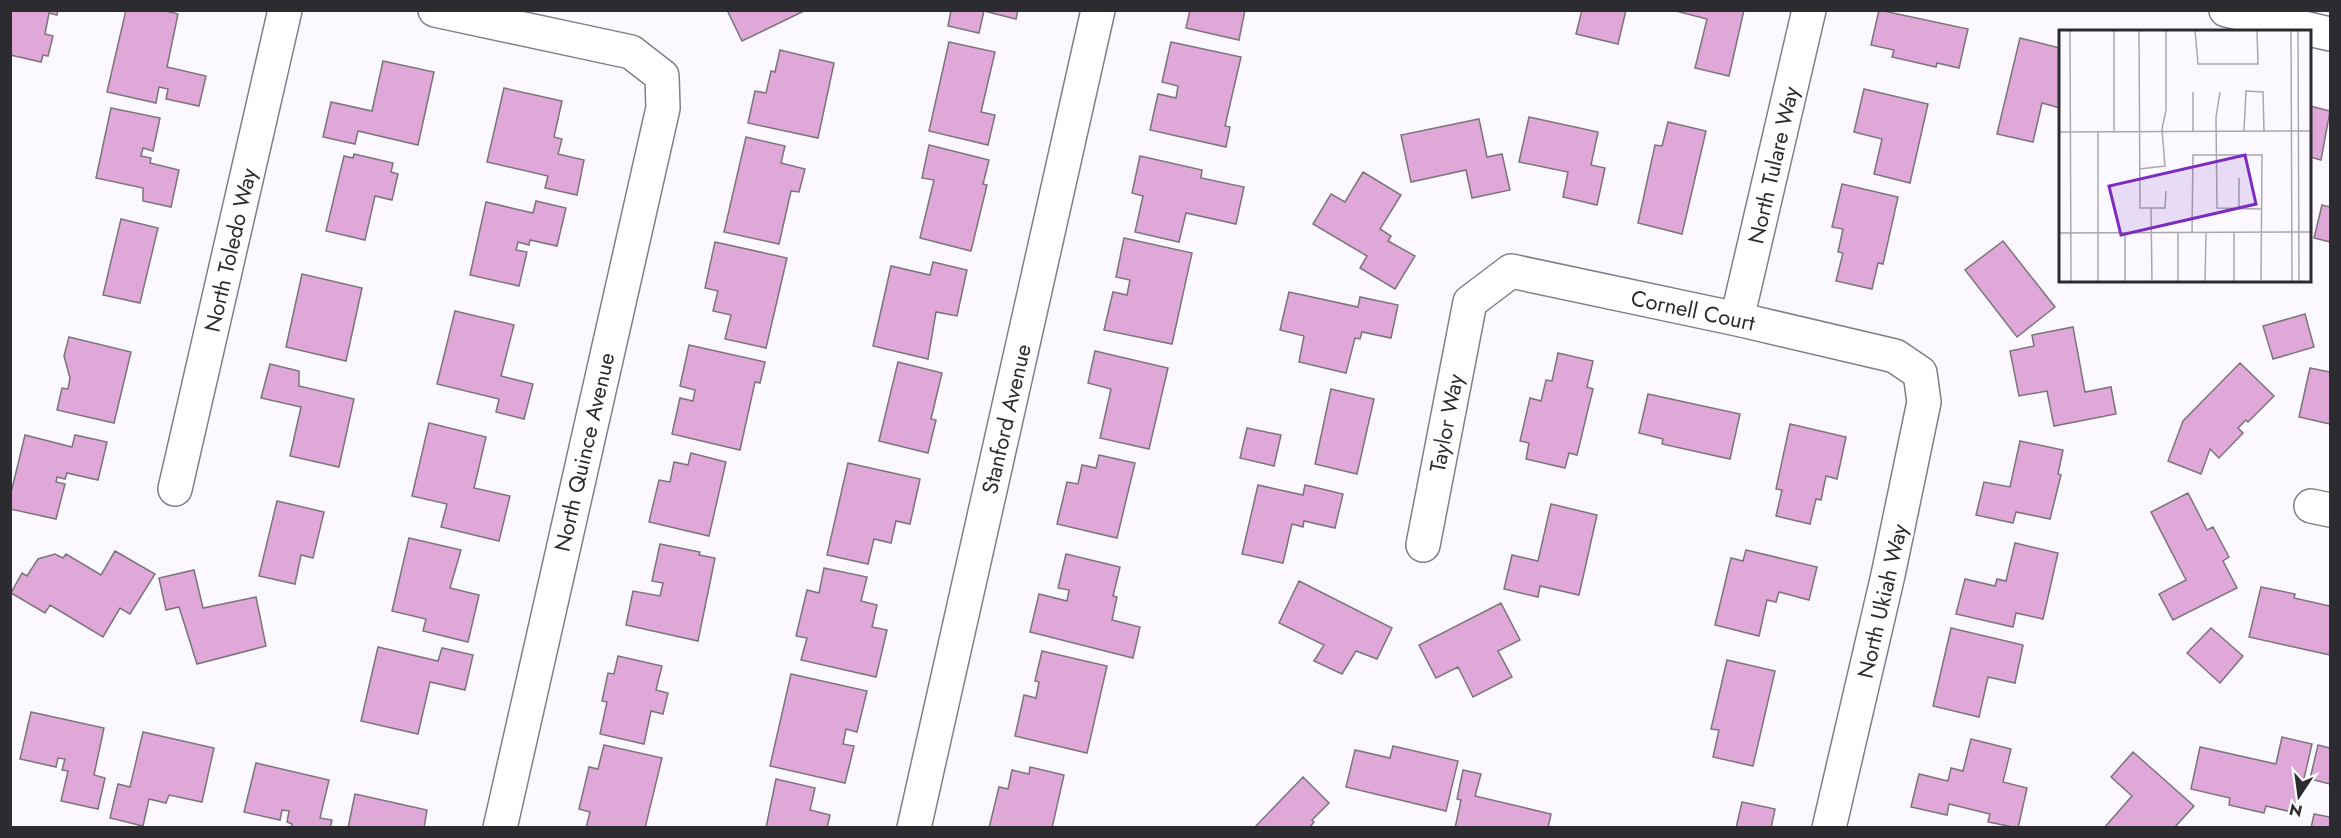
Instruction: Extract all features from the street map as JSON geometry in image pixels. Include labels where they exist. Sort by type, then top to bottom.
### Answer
[{"type":"street","name":"North Toledo Way","points":[[175,489],[285,10]]},
{"type":"street","name":"North Quince Avenue","points":[[435,10],[632,52],[662,76],[663,108],[500,828]]},
{"type":"street","name":"Stanford Avenue","points":[[914,828],[1098,10]]},
{"type":"street","name":"North Tulare Way","points":[[1737,319],[1809,10]]},
{"type":"street","points":[[2226,10],[2267,15],[2331,34]]},
{"type":"street","name":"Cornell Court","points":[[1470,302],[1511,271],[1737,319],[1895,356],[1920,373]]},
{"type":"street","name":"Taylor Way","points":[[1423,545],[1470,302]]},
{"type":"street","name":"North Ukiah Way","points":[[1829,828],[1888,575],[1924,402],[1920,373]]},
{"type":"building","points":[[10,10],[58,10],[57,15],[49,13],[45,34],[53,36],[48,56],[43,55],[41,62],[10,55]]},
{"type":"building","points":[[126,10],[162,10],[178,14],[167,67],[206,76],[199,106],[166,99],[168,89],[159,87],[156,103],[107,92]]},
{"type":"building","points":[[727,10],[806,10],[742,41]]},
{"type":"building","points":[[951,10],[1018,10],[1016,19],[984,11],[979,33],[948,26]]},
{"type":"building","points":[[1190,10],[1245,10],[1239,40],[1186,28]]},
{"type":"building","points":[[1582,10],[1626,10],[1618,44],[1576,34]]},
{"type":"building","points":[[1672,10],[1744,10],[1729,76],[1695,68],[1707,19]]},
{"type":"building","points":[[1879,10],[1968,29],[1959,68],[1937,63],[1936,67],[1892,57],[1894,50],[1871,45]]},
{"type":"building","points":[[2020,38],[2059,48],[2059,108],[2042,103],[2033,142],[1997,134]]},
{"type":"building","points":[[949,42],[995,52],[981,112],[995,115],[988,145],[929,131]]},
{"type":"building","points":[[1171,42],[1241,57],[1225,126],[1230,127],[1226,147],[1150,130],[1158,94],[1176,98],[1178,86],[1162,82]]},
{"type":"building","points":[[780,50],[834,63],[818,138],[748,123],[755,91],[766,93],[771,71],[775,72]]},
{"type":"building","points":[[383,61],[434,72],[418,145],[358,131],[355,144],[323,137],[331,102],[372,111]]},
{"type":"building","points":[[504,88],[562,101],[554,137],[562,139],[558,154],[584,160],[577,195],[545,188],[548,176],[487,162]]},
{"type":"building","points":[[1864,89],[1928,104],[1910,183],[1874,174],[1882,139],[1854,132]]},
{"type":"building","points":[[2311,106],[2330,111],[2321,160],[2311,157]]},
{"type":"building","points":[[111,108],[160,118],[153,151],[143,148],[141,156],[151,158],[150,163],[179,170],[171,207],[143,201],[143,188],[96,178]]},
{"type":"building","points":[[1529,117],[1598,132],[1591,165],[1605,168],[1597,205],[1563,197],[1568,172],[1519,162]]},
{"type":"building","points":[[1479,119],[1487,157],[1502,154],[1510,190],[1472,198],[1466,170],[1411,182],[1401,135]]},
{"type":"building","points":[[1668,122],[1706,131],[1682,234],[1638,223],[1655,145],[1662,146]]},
{"type":"building","points":[[746,137],[785,146],[781,163],[805,169],[799,192],[791,191],[779,244],[724,232]]},
{"type":"building","points":[[929,145],[989,160],[983,184],[987,185],[971,251],[920,238],[934,180],[922,178]]},
{"type":"building","points":[[354,154],[393,163],[391,172],[398,174],[392,200],[375,196],[365,240],[326,231],[344,156],[353,158]]},
{"type":"building","points":[[1140,156],[1202,170],[1201,178],[1244,187],[1236,224],[1186,213],[1179,242],[1135,232],[1143,196],[1132,193]]},
{"type":"building","points":[[1363,172],[1401,195],[1380,229],[1391,236],[1388,241],[1415,256],[1395,289],[1360,268],[1367,256],[1313,224],[1331,194],[1345,202]]},
{"type":"building","points":[[1842,184],[1898,197],[1883,264],[1878,263],[1872,289],[1836,281],[1843,253],[1838,252],[1843,229],[1832,227]]},
{"type":"building","points":[[536,201],[566,208],[557,246],[530,240],[529,245],[518,242],[516,250],[527,252],[519,286],[470,275],[486,202],[533,213]]},
{"type":"building","points":[[2322,205],[2330,207],[2330,242],[2314,238]]},
{"type":"building","points":[[121,219],[158,228],[140,303],[103,295]]},
{"type":"building","points":[[1124,238],[1192,253],[1172,344],[1104,330],[1113,292],[1127,295],[1130,280],[1116,277]]},
{"type":"building","points":[[2003,241],[2055,307],[2017,337],[1965,270]]},
{"type":"building","points":[[715,242],[787,258],[766,348],[725,339],[731,315],[713,311],[718,291],[705,288]]},
{"type":"building","points":[[933,262],[967,270],[957,316],[936,312],[928,359],[873,346],[891,266],[930,275]]},
{"type":"building","points":[[302,274],[362,288],[346,361],[286,347]]},
{"type":"building","points":[[1289,292],[1358,307],[1360,297],[1398,305],[1391,338],[1362,332],[1360,339],[1355,338],[1346,373],[1299,362],[1304,336],[1280,330]]},
{"type":"building","points":[[455,311],[514,325],[501,376],[533,384],[524,419],[496,412],[499,399],[437,384]]},
{"type":"building","points":[[2305,314],[2314,347],[2273,359],[2263,326]]},
{"type":"building","points":[[2073,327],[2085,392],[2111,387],[2116,414],[2054,426],[2047,391],[2019,396],[2010,351],[2034,346],[2032,335]]},
{"type":"building","points":[[69,337],[131,352],[114,423],[57,410],[62,388],[68,389],[70,378],[64,356]]},
{"type":"building","points":[[689,345],[765,362],[760,383],[755,382],[740,450],[672,434],[680,398],[693,401],[695,390],[680,386]]},
{"type":"building","points":[[1095,351],[1168,368],[1149,449],[1100,438],[1111,389],[1088,383]]},
{"type":"building","points":[[1558,353],[1593,361],[1587,387],[1593,389],[1577,455],[1569,453],[1565,468],[1526,459],[1529,443],[1520,441],[1530,398],[1541,401],[1546,380],[1552,381]]},
{"type":"building","points":[[898,362],[942,373],[931,419],[936,420],[928,453],[879,441]]},
{"type":"building","points":[[2240,363],[2274,396],[2248,422],[2246,420],[2238,428],[2243,433],[2219,458],[2210,449],[2201,474],[2168,461],[2183,421]]},
{"type":"building","points":[[270,364],[299,371],[299,386],[354,399],[339,467],[290,456],[301,407],[261,398]]},
{"type":"building","points":[[2310,368],[2330,372],[2330,424],[2299,417]]},
{"type":"building","points":[[1331,389],[1374,399],[1357,474],[1315,464]]},
{"type":"building","points":[[1648,394],[1740,414],[1730,459],[1662,444],[1663,439],[1639,433]]},
{"type":"building","points":[[429,423],[486,437],[474,488],[510,496],[499,541],[441,527],[447,504],[412,496]]},
{"type":"building","points":[[1790,424],[1846,437],[1837,479],[1826,476],[1821,500],[1816,499],[1810,524],[1776,516],[1782,490],[1776,489]]},
{"type":"building","points":[[1247,428],[1281,435],[1274,466],[1240,458]]},
{"type":"building","points":[[25,435],[72,447],[75,435],[107,442],[98,480],[67,473],[65,479],[57,477],[56,482],[65,484],[56,519],[10,509],[10,497]]},
{"type":"building","points":[[2020,441],[2063,450],[2058,474],[2061,475],[2050,519],[2016,512],[2013,523],[1976,515],[1984,482],[2010,487]]},
{"type":"building","points":[[691,453],[726,462],[709,536],[649,522],[659,480],[670,482],[674,462],[688,465]]},
{"type":"building","points":[[1099,455],[1135,463],[1117,538],[1057,524],[1067,482],[1078,484],[1082,465],[1096,468]]},
{"type":"building","points":[[848,463],[920,479],[910,524],[896,521],[891,543],[874,539],[868,564],[827,555]]},
{"type":"building","points":[[1258,485],[1303,495],[1305,485],[1343,494],[1335,528],[1304,521],[1303,527],[1292,524],[1283,563],[1242,554]]},
{"type":"building","points":[[2188,493],[2207,530],[2213,527],[2229,557],[2223,561],[2237,588],[2173,620],[2159,594],[2186,580],[2151,512]]},
{"type":"building","points":[[277,501],[324,512],[313,558],[301,555],[295,584],[259,576]]},
{"type":"building","points":[[1551,504],[1597,515],[1579,595],[1540,586],[1538,597],[1504,589],[1512,555],[1538,561]]},
{"type":"building","points":[[409,538],[461,550],[450,588],[479,595],[468,642],[423,631],[426,619],[392,611]]},
{"type":"building","points":[[2015,543],[2058,553],[2043,619],[2016,613],[2013,627],[1956,614],[1965,579],[1995,586],[1997,579],[2006,581]]},
{"type":"building","points":[[660,544],[700,552],[699,555],[715,558],[698,641],[626,625],[633,591],[660,596],[663,583],[652,581]]},
{"type":"building","points":[[1746,550],[1817,567],[1809,600],[1779,592],[1776,602],[1767,600],[1759,636],[1715,625],[1731,558],[1743,561]]},
{"type":"building","points":[[115,551],[155,574],[130,614],[120,608],[103,637],[50,605],[45,613],[11,593],[22,573],[27,576],[38,559],[55,554],[63,558],[66,554],[101,575]]},
{"type":"building","points":[[1066,554],[1120,567],[1113,596],[1117,597],[1112,620],[1140,627],[1133,658],[1030,632],[1039,594],[1067,601],[1069,590],[1058,588]]},
{"type":"building","points":[[824,568],[867,577],[861,601],[877,605],[872,627],[887,630],[876,677],[801,660],[807,638],[796,636],[807,590],[819,593]]},
{"type":"building","points":[[194,570],[203,608],[256,597],[266,646],[197,664],[179,607],[166,610],[159,578]]},
{"type":"building","points":[[1299,581],[1392,628],[1377,659],[1356,651],[1342,674],[1314,661],[1324,645],[1279,623]]},
{"type":"building","points":[[2261,587],[2295,594],[2294,598],[2330,606],[2330,655],[2249,637]]},
{"type":"building","points":[[1501,603],[1520,640],[1498,651],[1512,677],[1473,697],[1458,667],[1436,678],[1419,645]]},
{"type":"building","points":[[1951,628],[2023,645],[2015,683],[1988,677],[1979,717],[1933,706]]},
{"type":"building","points":[[2211,628],[2243,656],[2220,683],[2187,653]]},
{"type":"building","points":[[378,647],[438,661],[442,648],[473,655],[465,690],[430,682],[418,734],[361,721]]},
{"type":"building","points":[[1042,651],[1107,666],[1087,753],[1015,736],[1024,695],[1036,698],[1039,682],[1035,681]]},
{"type":"building","points":[[618,656],[662,666],[656,690],[668,693],[663,714],[651,711],[644,744],[600,734],[607,702],[602,701],[608,673],[614,674]]},
{"type":"building","points":[[1727,660],[1775,671],[1753,766],[1713,757],[1719,730],[1711,729]]},
{"type":"building","points":[[791,674],[867,691],[857,732],[846,729],[843,744],[854,746],[845,783],[770,766]]},
{"type":"building","points":[[31,712],[104,728],[94,775],[105,778],[98,809],[61,801],[68,771],[62,770],[65,759],[58,758],[56,767],[20,759]]},
{"type":"building","points":[[143,732],[214,748],[202,802],[169,795],[166,803],[149,799],[143,826],[110,818],[118,784],[130,787]]},
{"type":"building","points":[[2282,737],[2312,744],[2296,813],[2266,806],[2264,813],[2229,805],[2230,798],[2191,789],[2200,747],[2276,764]]},
{"type":"building","points":[[1971,739],[2011,749],[2003,782],[2027,788],[2018,828],[1988,822],[1990,814],[1949,804],[1947,815],[1911,807],[1919,774],[1948,781],[1951,768],[1963,771]]},
{"type":"building","points":[[604,745],[662,758],[645,828],[586,828],[590,812],[579,809],[589,767],[598,769]]},
{"type":"building","points":[[2318,745],[2330,748],[2330,784],[2310,779]]},
{"type":"building","points":[[1393,746],[1458,761],[1446,811],[1346,787],[1355,750],[1390,758]]},
{"type":"building","points":[[2133,752],[2194,806],[2174,828],[2104,828],[2132,796],[2111,777]]},
{"type":"building","points":[[256,763],[329,780],[320,818],[332,820],[330,828],[291,828],[292,824],[287,822],[289,811],[282,810],[280,820],[244,812]]},
{"type":"building","points":[[1030,767],[1064,775],[1052,828],[989,828],[999,787],[1008,789],[1012,770],[1029,774]]},
{"type":"building","points":[[1463,770],[1481,774],[1475,796],[1551,814],[1548,828],[1455,828],[1461,800],[1457,799]]},
{"type":"building","points":[[1303,777],[1329,803],[1312,820],[1314,822],[1309,828],[1254,828]]},
{"type":"building","points":[[776,779],[815,788],[810,810],[830,815],[827,828],[766,828]]},
{"type":"building","points":[[355,794],[427,810],[424,828],[348,828]]},
{"type":"building","points":[[1742,802],[1775,809],[1771,828],[1736,828]]},
{"type":"building","points":[[2314,814],[2330,817],[2330,828],[2311,828]]}]
